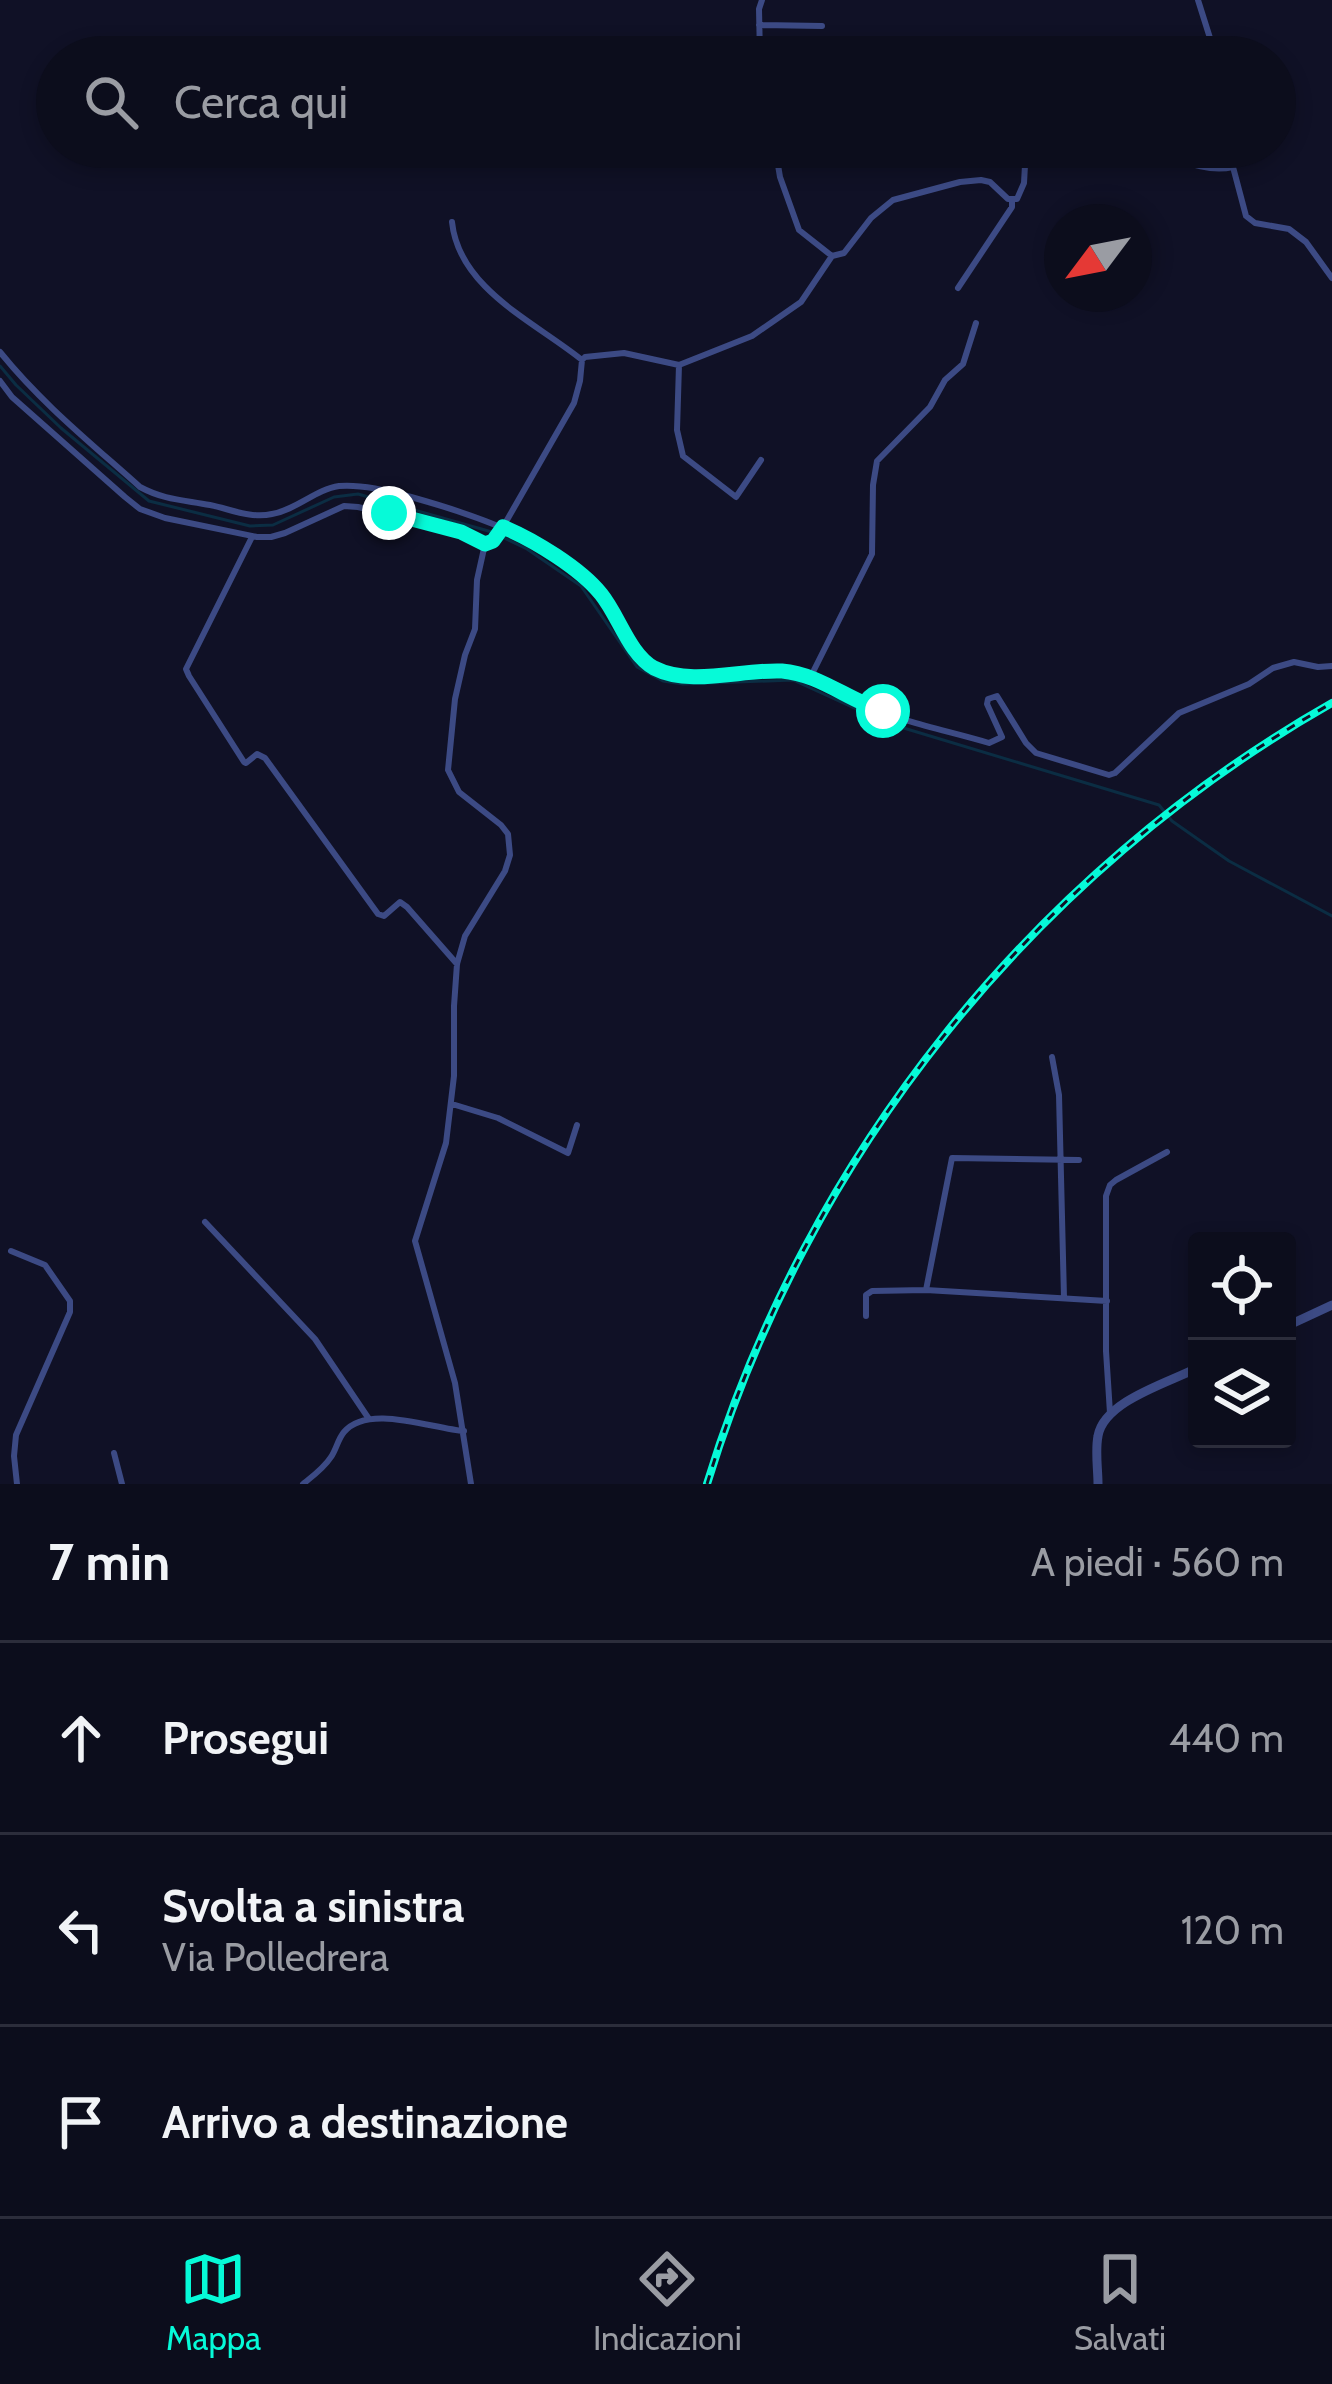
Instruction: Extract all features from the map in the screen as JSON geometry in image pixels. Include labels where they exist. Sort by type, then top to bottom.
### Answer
[{"type":"street","points":[[759,36],[762,0]]},
{"type":"street","points":[[1198,0],[1209,36]]},
{"type":"street","points":[[759,25],[822,26]]},
{"type":"street","points":[[778,168],[799,230],[832,256]]},
{"type":"street","points":[[1012,200],[1018,198],[1024,183],[1024,168]]},
{"type":"street","points":[[1233,168],[1246,216],[1255,223],[1289,229],[1306,242],[1332,278]]},
{"type":"street","points":[[452,222],[455,239],[479,279],[582,359],[624,353],[679,365],[752,336],[801,302],[832,256],[844,253],[893,200],[981,180],[1012,200]]},
{"type":"street","points":[[958,288],[1012,207],[1012,200]]},
{"type":"street","points":[[811,676],[872,554],[877,461],[930,406],[944,380],[963,364],[976,323]]},
{"type":"street","points":[[0,352],[21,378],[140,488],[163,498],[264,515],[338,486],[374,489],[502,528],[589,581],[640,656],[657,669],[682,675],[782,671],[811,676],[870,707],[989,743],[1002,737],[987,704],[988,698],[997,696],[1036,753],[1109,775],[1170,719],[1199,703],[1294,662],[1332,666]]},
{"type":"street","points":[[471,1484],[455,1383],[416,1241],[446,1143],[452,1104],[457,964],[465,936],[510,855],[508,834],[459,792],[448,770],[455,699],[476,629],[477,580],[489,542],[502,528],[574,403],[582,359]]},
{"type":"street","points":[[679,365],[677,430],[683,456],[736,496],[760,460]]},
{"type":"street","points":[[0,381],[12,397],[140,508],[165,518],[271,537],[344,506],[389,513],[489,542]]},
{"type":"street","points":[[252,537],[187,669],[189,676],[244,762],[257,754],[265,758],[377,914],[384,916],[400,902],[457,964]]},
{"type":"street","points":[[1052,1057],[1059,1095],[1064,1298]]},
{"type":"street","points":[[452,1104],[498,1118],[568,1153],[577,1125]]},
{"type":"street","points":[[1110,1412],[1108,1190],[1116,1180],[1167,1152]]},
{"type":"street","points":[[926,1290],[952,1158],[1079,1160]]},
{"type":"street","points":[[205,1222],[315,1339],[369,1419]]},
{"type":"street","points":[[11,1251],[45,1265],[70,1300],[70,1312],[16,1436],[17,1484]]},
{"type":"street","points":[[866,1316],[866,1294],[872,1291],[1107,1301]]},
{"type":"street","points":[[1296,1322],[1332,1306]]},
{"type":"street","points":[[1098,1484],[1097,1441],[1110,1412],[1188,1372]]},
{"type":"street","points":[[303,1484],[332,1456],[347,1427],[369,1419],[417,1420],[464,1431]]},
{"type":"street","points":[[114,1453],[122,1484]]},
{"type":"waterway","points":[[0,366],[61,428],[149,501],[250,526],[273,525],[334,497],[358,494],[492,532],[527,549],[581,586],[637,667],[663,681],[793,680],[887,723],[1159,805],[1172,821],[1229,861],[1332,916]]},
{"type":"railway","points":[[707,1484],[750,1363],[805,1247],[870,1137],[945,1034],[1030,938],[1123,850],[1224,772],[1332,703]]},
{"type":"route","points":[[389,513],[461,532],[485,544],[503,527],[521,536],[589,581],[640,656],[663,672],[782,671],[811,676],[883,711]]}]
